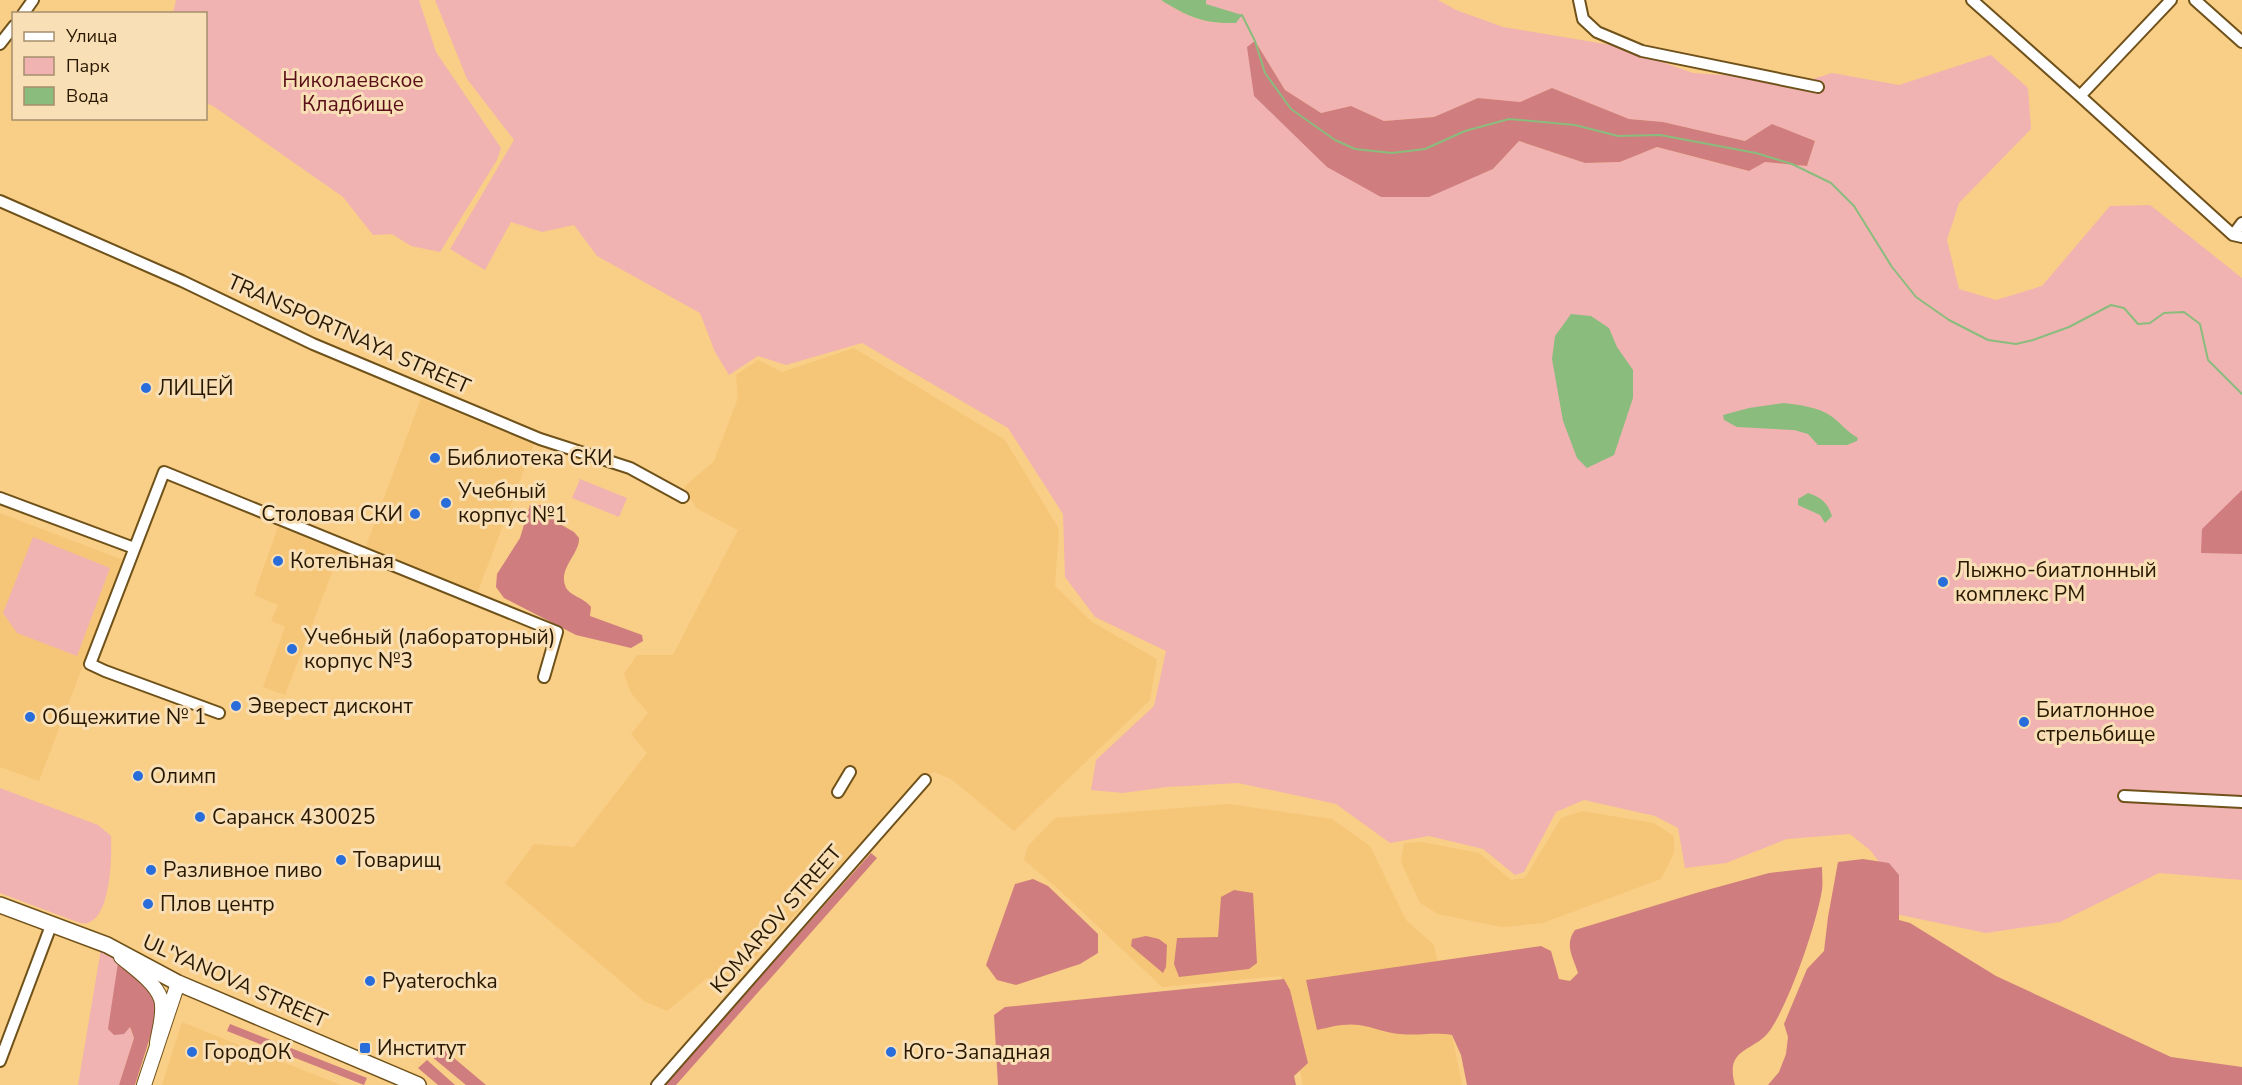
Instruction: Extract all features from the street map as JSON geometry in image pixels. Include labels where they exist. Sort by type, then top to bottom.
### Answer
[{"type":"main road","name":"UL'YANOVA STREET","points":[[0,905],[107,945],[178,983],[418,1085]]},
{"type":"street","points":[[1580,0],[1583,19],[1598,32],[1642,51],[1818,87]]},
{"type":"street","points":[[1972,0],[2238,236],[2242,223]]},
{"type":"street","points":[[2080,96],[2171,0]]},
{"type":"street","points":[[2195,0],[2242,42]]},
{"type":"street","points":[[0,44],[12,29]]},
{"type":"street","name":"TRANSPORTNAYA STREET","points":[[0,201],[182,281],[313,344],[540,439],[630,468],[683,497]]},
{"type":"street","points":[[219,713],[105,671],[90,663],[164,472],[557,632],[544,677]]},
{"type":"street","points":[[0,498],[134,548]]},
{"type":"street","points":[[838,792],[850,772]]},
{"type":"street","name":"KOMAROV STREET","points":[[657,1085],[925,780]]},
{"type":"street","points":[[2124,796],[2242,802]]},
{"type":"street","points":[[0,1061],[52,924]]},
{"type":"street","points":[[107,945],[140,974],[155,989],[160,998],[161,1018],[157,1042]]},
{"type":"street","points":[[144,1085],[178,983]]},
{"type":"shaded area","points":[[1255,41],[1285,90],[1321,113],[1351,106],[1384,121],[1434,117],[1478,98],[1520,102],[1552,88],[1629,119],[1663,122],[1745,141],[1772,124],[1815,141],[1807,166],[1765,162],[1749,171],[1657,147],[1620,162],[1585,163],[1519,141],[1493,169],[1429,197],[1381,197],[1327,167],[1254,96],[1247,47]]},
{"type":"shaded area","points":[[854,348],[1005,440],[1059,529],[1055,586],[1092,622],[1157,659],[1150,700],[1014,831],[951,779],[934,772],[919,779],[735,980],[707,978],[667,1011],[644,1001],[505,883],[534,844],[574,847],[647,753],[631,734],[648,713],[631,693],[624,674],[637,655],[673,655],[738,530],[696,508],[684,487],[714,461],[738,398],[736,375],[758,360],[782,372]]},
{"type":"shaded area","points":[[421,398],[534,444],[477,594],[365,549]]},
{"type":"shaded area","points":[[2242,490],[2242,554],[2201,553],[2202,529]]},
{"type":"shaded area","points":[[530,505],[542,505],[558,523],[574,532],[579,538],[565,573],[567,589],[591,607],[590,616],[642,635],[643,641],[631,648],[576,635],[504,598],[496,587],[497,574],[520,538]]},
{"type":"shaded area","points":[[0,513],[123,560],[39,781],[0,767]]},
{"type":"shaded area","points":[[278,527],[340,552],[285,695],[263,687],[285,627],[271,621],[278,605],[254,595]]},
{"type":"shaded area","points":[[1229,804],[1332,819],[1370,846],[1406,920],[1434,945],[1462,1085],[1303,1085],[1281,976],[1162,987],[1056,887],[1024,860],[1028,846],[1055,818]]},
{"type":"shaded area","points":[[1582,811],[1653,823],[1674,836],[1674,853],[1661,879],[1543,923],[1502,927],[1438,914],[1420,903],[1401,862],[1404,843],[1422,842],[1479,853],[1511,880],[1525,878],[1561,818]]},
{"type":"shaded area","points":[[871,853],[877,858],[676,1085],[664,1085]]},
{"type":"shaded area","points":[[1863,859],[1889,863],[1899,875],[1899,920],[1910,923],[1996,976],[2171,1057],[2242,1067],[2242,1085],[1768,1085],[1779,1072],[1786,1054],[1788,1037],[1784,1024],[1807,969],[1824,951],[1838,862]]},
{"type":"shaded area","points":[[1822,867],[1819,905],[1794,982],[1771,1029],[1764,1037],[1737,1056],[1733,1072],[1735,1085],[1467,1085],[1461,1055],[1452,1035],[1400,1034],[1354,1025],[1317,1030],[1306,980],[1541,946],[1551,951],[1559,979],[1570,981],[1578,973],[1570,946],[1575,930],[1769,873]]},
{"type":"shaded area","points":[[1033,879],[1048,886],[1098,934],[1098,953],[1080,964],[1016,985],[997,980],[986,965],[1015,884]]},
{"type":"shaded area","points":[[1234,890],[1253,893],[1257,963],[1249,969],[1179,977],[1174,964],[1177,938],[1218,937],[1221,897]]},
{"type":"shaded area","points":[[1146,936],[1159,939],[1167,945],[1166,967],[1163,973],[1131,946],[1132,939]]},
{"type":"shaded area","points":[[119,956],[155,994],[158,1012],[135,1085],[119,1085],[134,1038],[130,1027],[124,1034],[114,1035],[108,1029]]},
{"type":"shaded area","points":[[1284,979],[1290,990],[1308,1063],[1294,1076],[1296,1085],[998,1085],[994,1015],[1005,1007]]},
{"type":"shaded area","points":[[182,1022],[229,1041],[341,1085],[162,1085]]},
{"type":"shaded area","points":[[230,1024],[367,1078],[364,1085],[227,1031]]},
{"type":"shaded area","points":[[435,1042],[486,1085],[466,1085],[426,1052]]},
{"type":"shaded area","points":[[427,1060],[455,1085],[438,1085],[418,1068]]},
{"type":"green space","name":"Николаевское Кладбище","points":[[176,0],[419,0],[436,52],[501,148],[497,160],[440,252],[411,246],[392,234],[373,235],[343,197],[207,103],[207,12],[173,12]]},
{"type":"green space","points":[[435,0],[1161,0],[1205,21],[1236,23],[1206,4],[1206,0],[1438,0],[1456,10],[1503,27],[1617,46],[1693,73],[1807,81],[1832,73],[1899,85],[1991,55],[2028,88],[2031,129],[1959,203],[1947,240],[1959,289],[1996,300],[2042,286],[2110,206],[2150,205],[2242,278],[2242,880],[2159,873],[2060,922],[1986,933],[1891,913],[1884,869],[1871,851],[1850,834],[1787,839],[1726,863],[1685,868],[1678,828],[1655,816],[1584,800],[1556,812],[1524,872],[1515,875],[1483,849],[1429,836],[1390,843],[1336,804],[1238,783],[1167,787],[1123,793],[1091,790],[1096,760],[1154,706],[1166,651],[1095,617],[1065,577],[1063,514],[1008,428],[862,343],[786,365],[758,356],[729,375],[715,352],[700,313],[597,256],[574,225],[542,232],[511,222],[485,270],[450,249],[514,140],[467,79]],"holes":[[[1255,41],[1285,90],[1321,113],[1351,106],[1384,121],[1434,117],[1478,98],[1520,102],[1552,88],[1629,119],[1663,122],[1745,141],[1772,124],[1815,141],[1807,166],[1765,162],[1748,171],[1657,147],[1620,162],[1585,163],[1519,141],[1493,169],[1429,196],[1381,197],[1254,96]]]},
{"type":"green space","points":[[580,479],[627,498],[619,517],[572,498]]},
{"type":"green space","points":[[33,537],[110,568],[77,656],[17,633],[3,613]]},
{"type":"green space","points":[[0,788],[98,825],[111,836],[109,883],[106,896],[97,916],[90,922],[80,923],[0,893]]},
{"type":"green space","points":[[101,949],[119,956],[129,1026],[134,1038],[119,1085],[78,1085]]},
{"type":"water","points":[[1161,0],[1206,0],[1206,4],[1242,15],[1236,23],[1205,21],[1188,15]]},
{"type":"water","points":[[1571,314],[1591,316],[1609,328],[1617,347],[1633,370],[1633,398],[1614,455],[1587,468],[1577,458],[1563,421],[1552,359],[1555,336]]},
{"type":"water","points":[[1784,403],[1821,410],[1858,438],[1857,441],[1847,445],[1818,445],[1808,434],[1794,430],[1737,427],[1724,420],[1723,415],[1749,408]]},
{"type":"water","points":[[1808,493],[1820,499],[1828,507],[1832,516],[1825,523],[1820,515],[1798,505],[1798,499]]},
{"type":"waterway","points":[[1240,16],[1242,15],[1255,41],[1265,73],[1291,109],[1335,140],[1355,149],[1392,153],[1425,149],[1465,131],[1509,119],[1575,125],[1618,136],[1660,135],[1756,153],[1792,164],[1831,183],[1854,206],[1892,267],[1916,297],[1949,320],[1988,340],[2016,344],[2033,340],[2069,327],[2111,305],[2124,308],[2138,324],[2150,323],[2164,313],[2184,312],[2200,324],[2208,360],[2242,394]]},
{"type":"place","name":"ЛИЦЕЙ","points":[[146,388]]},
{"type":"place","name":"Библиотека СКИ","points":[[435,458]]},
{"type":"place","name":"Учебный корпус №1","points":[[446,503]]},
{"type":"place","name":"Столовая СКИ","points":[[415,514]]},
{"type":"place","name":"Котельная","points":[[278,561]]},
{"type":"place","name":"Лыжно-биатлонный комплекс РМ","points":[[1943,582]]},
{"type":"place","name":"Учебный (лабораторный) корпус №3","points":[[292,649]]},
{"type":"place","name":"Эверест дисконт","points":[[236,706]]},
{"type":"place","name":"Общежитие № 1","points":[[30,717]]},
{"type":"place","name":"Биатлонное стрельбище","points":[[2024,722]]},
{"type":"place","name":"Олимп","points":[[138,776]]},
{"type":"place","name":"Саранск 430025","points":[[200,817]]},
{"type":"place","name":"Товарищ","points":[[341,860]]},
{"type":"place","name":"Разливное пиво","points":[[151,870]]},
{"type":"place","name":"Плов центр","points":[[148,904]]},
{"type":"place","name":"Pyaterochka","points":[[370,981]]},
{"type":"place","name":"Институт","points":[[365,1048]]},
{"type":"place","name":"ГородОК","points":[[192,1052]]},
{"type":"place","name":"Юго-Западная","points":[[891,1052]]}]
